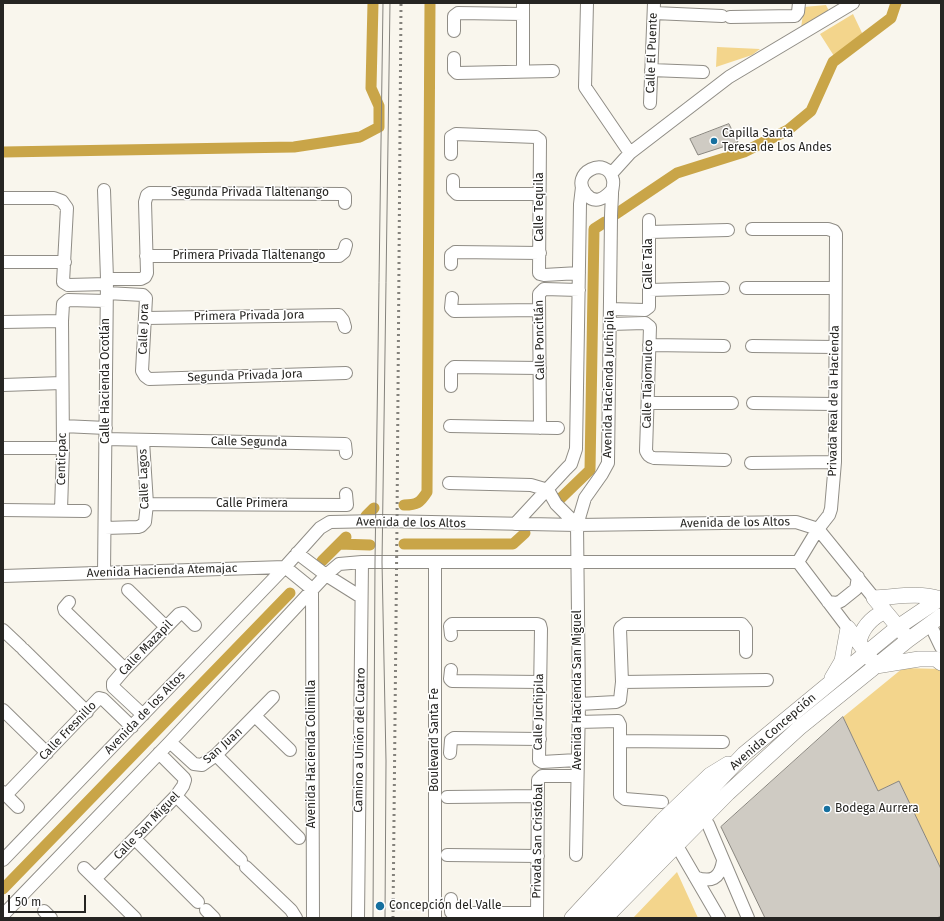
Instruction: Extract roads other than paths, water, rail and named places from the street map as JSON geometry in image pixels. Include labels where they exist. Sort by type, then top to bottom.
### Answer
[{"type":"main road","points":[[874,598],[917,594],[930,595],[940,599]]},
{"type":"main road","points":[[874,598],[908,640]]},
{"type":"main road","name":"Avenida Concepción","points":[[589,918],[744,754],[829,684],[863,648],[940,599]]},
{"type":"main road","points":[[922,610],[935,620]]},
{"type":"main road","points":[[863,648],[860,633],[876,615],[885,611]]},
{"type":"main road","name":"Avenida Concepción","points":[[605,918],[722,798],[799,728],[935,620]]},
{"type":"main road","points":[[848,628],[876,666],[919,659],[936,659],[941,663]]},
{"type":"main road","points":[[829,684],[842,661],[848,628]]},
{"type":"main road","points":[[572,918],[662,821],[699,785],[710,775],[744,754]]},
{"type":"main road","points":[[619,918],[680,851],[732,800],[756,768]]},
{"type":"street","points":[[587,3],[585,87],[630,153]]},
{"type":"street","points":[[611,174],[630,153],[729,77],[853,3]]},
{"type":"street","points":[[454,31],[454,16],[458,12],[523,8],[523,71]]},
{"type":"street","points":[[654,8],[726,16],[792,16],[798,9]]},
{"type":"street","name":"Calle El Puente","points":[[650,103],[654,8]]},
{"type":"street","points":[[454,58],[454,70],[457,73],[553,71]]},
{"type":"street","points":[[652,70],[703,72]]},
{"type":"street","name":"Calle Tequila","points":[[451,154],[451,137],[456,134],[536,137],[540,140],[539,271],[540,274],[579,273]]},
{"type":"street","points":[[515,524],[571,464],[576,449],[580,204],[582,180],[585,173],[592,168],[600,167],[607,170],[611,174],[614,182],[612,190],[606,197],[600,199],[593,199],[586,195],[582,187]]},
{"type":"street","points":[[453,180],[453,190],[458,194],[540,194]]},
{"type":"street","name":"Calle Hacienda Ocotlán","points":[[104,190],[107,289],[104,572]]},
{"type":"street","name":"Avenida Hacienda Juchipila","points":[[577,525],[585,498],[608,463],[612,190]]},
{"type":"street","name":"Segunda Privada Tlaltenango","points":[[146,256],[145,202],[147,195],[153,192],[343,194],[345,196],[345,203]]},
{"type":"street","points":[[3,198],[54,198],[62,201],[67,208],[63,279],[66,285],[107,289]]},
{"type":"street","name":"Calle Tala","points":[[610,309],[645,310],[648,308],[649,226],[728,230]]},
{"type":"street","name":"Privada Real de la Hacienda","points":[[752,229],[828,228],[836,234],[835,462],[831,509],[826,520],[818,529],[798,562]]},
{"type":"street","name":"Primera Privada Tlaltenango","points":[[146,256],[339,256],[344,252],[346,246]]},
{"type":"street","points":[[451,264],[451,255],[455,252],[540,253]]},
{"type":"street","points":[[63,426],[62,321],[64,304],[66,300],[143,278],[147,273],[146,256]]},
{"type":"street","points":[[3,262],[65,262]]},
{"type":"street","points":[[649,290],[723,288]]},
{"type":"street","points":[[746,288],[835,288]]},
{"type":"street","name":"Calle Jora","points":[[107,289],[143,295],[146,300],[142,371],[145,376]]},
{"type":"street","name":"Calle Poncitlán","points":[[540,428],[539,294],[541,290],[544,289],[579,290]]},
{"type":"street","points":[[452,298],[451,308],[454,311],[539,310]]},
{"type":"street","name":"Primera Privada Jora","points":[[146,318],[339,316],[343,320],[345,327]]},
{"type":"street","points":[[3,322],[62,321]]},
{"type":"street","name":"Calle Tlajomulco","points":[[610,324],[647,323],[650,329],[646,451],[650,457],[725,460]]},
{"type":"street","points":[[649,345],[724,346]]},
{"type":"street","points":[[752,346],[835,347]]},
{"type":"street","points":[[451,386],[451,370],[454,367],[540,368]]},
{"type":"street","name":"Segunda Privada Jora","points":[[145,376],[155,379],[346,373]]},
{"type":"street","points":[[3,385],[62,383]]},
{"type":"street","points":[[648,403],[732,403]]},
{"type":"street","points":[[753,403],[835,404]]},
{"type":"street","name":"Centicpac","points":[[61,510],[63,426],[143,441]]},
{"type":"street","points":[[450,426],[558,428]]},
{"type":"street","name":"Calle Segunda","points":[[143,441],[345,444],[346,453]]},
{"type":"street","name":"Calle Lagos","points":[[105,528],[141,526],[145,522],[147,504],[143,441]]},
{"type":"street","points":[[3,448],[62,448]]},
{"type":"street","points":[[751,463],[835,462]]},
{"type":"street","points":[[449,483],[531,485],[548,490],[556,504],[577,525]]},
{"type":"street","name":"Calle Primera","points":[[147,504],[348,505],[346,494]]},
{"type":"street","points":[[3,510],[85,511]]},
{"type":"street","name":"Avenida de los Altos","points":[[3,860],[285,567],[320,528],[330,522],[382,521],[577,525],[796,522],[818,529]]},
{"type":"street","name":"Avenida Hacienda San Miguel","points":[[576,855],[579,704],[577,525]]},
{"type":"street","points":[[818,529],[874,598]]},
{"type":"street","points":[[297,553],[361,598]]},
{"type":"street","points":[[3,915],[170,742],[326,574],[340,564],[362,562],[798,562],[848,628]]},
{"type":"street","name":"Camino a Unión del Cuatro","points":[[358,918],[362,562]]},
{"type":"street","name":"Boulevard Santa Fe","points":[[435,562],[435,918]]},
{"type":"street","points":[[285,567],[312,589]]},
{"type":"street","name":"Avenida Hacienda Atemajac","points":[[3,576],[285,567]]},
{"type":"street","points":[[828,602],[841,602],[856,589],[858,578]]},
{"type":"street","name":"Avenida Hacienda Colimilla","points":[[312,589],[313,918]]},
{"type":"street","points":[[128,590],[166,627]]},
{"type":"street","points":[[69,602],[64,608],[65,611],[125,669]]},
{"type":"street","name":"Calle Mazapil","points":[[143,715],[112,685],[125,669],[179,614],[183,612],[195,625]]},
{"type":"street","points":[[935,620],[941,647]]},
{"type":"street","name":"Calle Juchipila","points":[[451,635],[450,626],[452,624],[540,625],[539,759],[541,762],[577,760]]},
{"type":"street","points":[[579,704],[618,702],[620,699],[622,682],[621,627],[625,624],[742,624],[746,629],[746,652]]},
{"type":"street","points":[[3,630],[87,712]]},
{"type":"street","points":[[451,670],[450,679],[452,681],[540,682]]},
{"type":"street","points":[[622,682],[767,680]]},
{"type":"street","name":"San Juan","points":[[170,742],[197,766],[204,764],[216,755],[273,697]]},
{"type":"street","name":"Calle Fresnillo","points":[[4,794],[47,753],[97,700],[101,698],[132,727]]},
{"type":"street","points":[[3,710],[47,753]]},
{"type":"street","points":[[255,716],[290,750]]},
{"type":"street","points":[[578,722],[619,722],[619,793],[621,797],[625,799],[662,802]]},
{"type":"street","points":[[450,753],[451,740],[454,738],[540,739]]},
{"type":"street","points":[[620,741],[723,742]]},
{"type":"street","name":"Calle San Miguel","points":[[96,879],[176,796],[183,786],[185,780],[182,775],[159,753]]},
{"type":"street","points":[[216,755],[299,838]]},
{"type":"street","name":"Privada San Cristóbal","points":[[537,915],[538,780],[542,776],[577,776]]},
{"type":"street","points":[[4,794],[18,807]]},
{"type":"street","points":[[176,796],[296,916]]},
{"type":"street","points":[[447,797],[538,796]]},
{"type":"street","points":[[708,824],[748,918]]},
{"type":"street","points":[[135,839],[206,910]]},
{"type":"street","points":[[680,851],[719,918]]},
{"type":"street","points":[[447,855],[538,856]]},
{"type":"street","points":[[695,876],[703,880],[716,878],[722,870],[723,861]]},
{"type":"street","points":[[84,868],[136,918]]},
{"type":"street","points":[[452,899],[450,912],[452,913],[537,915]]},
{"type":"waterway","points":[[3,152],[294,147],[360,137],[379,127],[379,106],[371,88],[373,3]]},
{"type":"waterway","points":[[404,505],[418,503],[427,492],[430,3]]},
{"type":"waterway","points":[[616,214],[677,173],[744,152],[788,130],[811,111],[833,62],[891,18],[896,3]]},
{"type":"waterway","points":[[560,499],[590,470],[594,229],[605,222]]},
{"type":"waterway","points":[[366,516],[374,508]]},
{"type":"waterway","points":[[404,544],[513,544],[525,533]]},
{"type":"waterway","points":[[322,561],[346,537]]},
{"type":"waterway","points":[[339,544],[370,545]]},
{"type":"waterway","points":[[3,889],[290,593]]},
{"type":"tram line","points":[[373,918],[375,562],[383,3]]},
{"type":"tram line","points":[[385,918],[386,761],[382,562],[390,3]]},
{"type":"railway","points":[[393,918],[401,3]]},
{"type":"place","name":"Capilla Santa Teresa de Los Andes","points":[[714,141]]},
{"type":"place","name":"Bodega Aurrera","points":[[827,809]]},
{"type":"place","name":"Concepción del Valle","points":[[380,906]]}]
